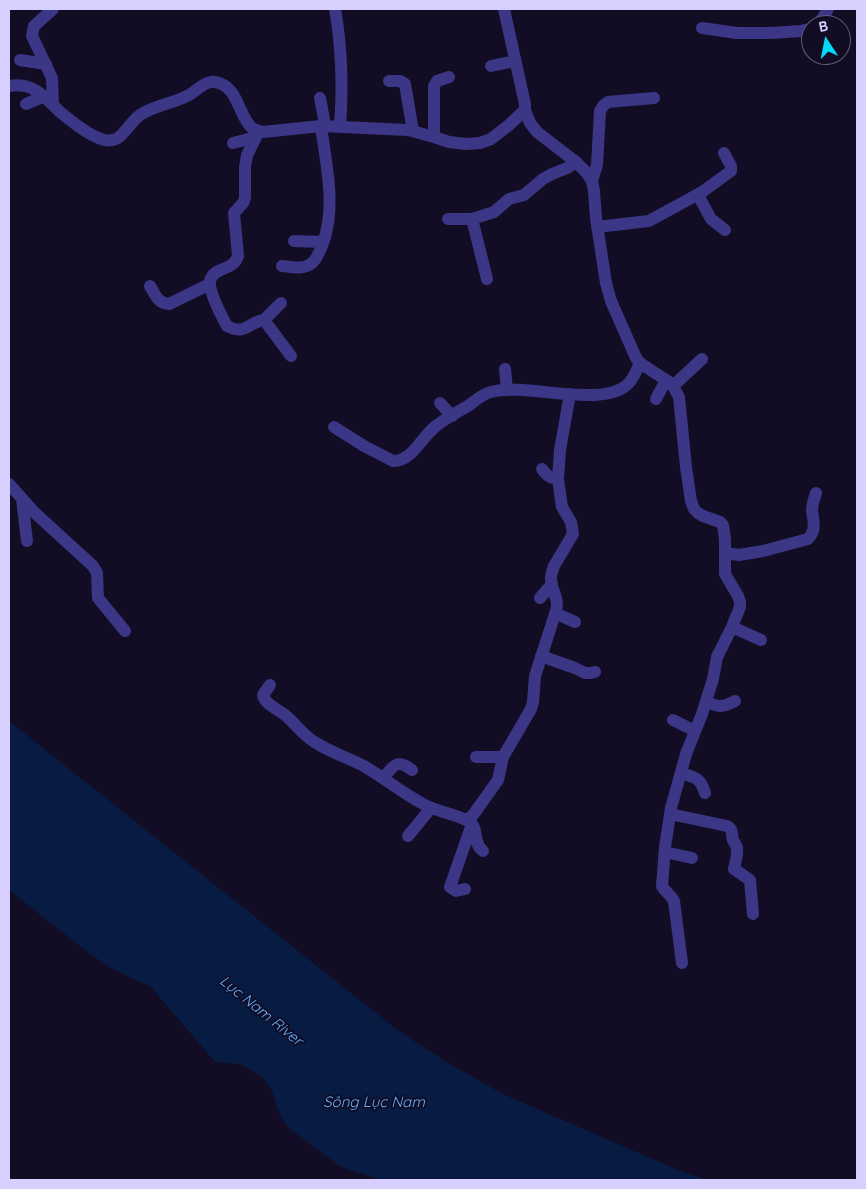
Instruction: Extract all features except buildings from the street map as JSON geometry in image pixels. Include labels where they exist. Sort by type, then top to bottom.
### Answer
[{"type":"street","points":[[49,100],[52,78],[32,36],[32,30],[37,22],[52,9]]},
{"type":"street","points":[[335,9],[340,36],[342,74],[340,127]]},
{"type":"street","points":[[504,9],[525,110],[530,123],[538,132],[576,162],[592,181],[597,227],[606,283],[611,301],[636,358],[640,363],[669,383],[679,397],[686,467],[694,509],[723,525],[725,574],[740,602],[740,607],[718,657],[706,702],[686,754],[670,814],[662,886],[674,901],[682,963]]},
{"type":"street","points":[[702,28],[737,33],[801,31]]},
{"type":"street","points":[[20,60],[46,64]]},
{"type":"street","points":[[491,66],[515,61]]},
{"type":"street","points":[[434,137],[434,86],[438,81],[449,77]]},
{"type":"street","points":[[389,80],[400,80],[405,84],[413,132]]},
{"type":"street","points":[[9,86],[29,87],[49,100],[67,118],[92,135],[108,141],[119,138],[134,120],[146,111],[187,96],[208,82],[214,82],[228,88],[234,95],[251,127],[257,134]]},
{"type":"street","points":[[282,266],[299,267],[312,263],[319,253],[329,221],[329,186],[320,98]]},
{"type":"street","points":[[592,181],[597,165],[600,111],[602,106],[608,102],[654,98]]},
{"type":"street","points":[[26,104],[49,100]]},
{"type":"street","points":[[233,143],[257,134],[324,123],[340,127],[408,130],[449,142],[480,143],[497,135],[525,110]]},
{"type":"street","points":[[257,134],[247,155],[245,198],[234,213],[237,261],[214,274],[211,277],[210,284],[216,305],[227,326],[238,330],[264,320],[281,303]]},
{"type":"street","points":[[597,227],[649,221],[698,195],[732,171],[724,153]]},
{"type":"street","points":[[448,219],[472,219],[494,212],[509,199],[524,195],[543,179],[576,162]]},
{"type":"street","points":[[698,195],[711,219],[725,230]]},
{"type":"street","points":[[472,219],[487,279]]},
{"type":"street","points":[[294,241],[323,242]]},
{"type":"street","points":[[150,286],[160,302],[169,304],[210,284]]},
{"type":"street","points":[[264,320],[291,356]]},
{"type":"street","points":[[656,399],[669,383],[702,359]]},
{"type":"street","points":[[334,426],[364,446],[393,461],[398,461],[406,457],[433,428],[489,392],[538,390],[586,395],[603,394],[628,384],[635,375],[640,363]]},
{"type":"street","points":[[505,369],[507,390]]},
{"type":"street","points":[[465,889],[456,891],[450,886],[470,822],[498,780],[503,757],[531,710],[535,676],[557,610],[551,578],[554,566],[573,534],[571,522],[562,507],[558,478],[560,450],[570,394]]},
{"type":"street","points":[[440,403],[452,416]]},
{"type":"street","points":[[542,469],[548,477],[558,478]]},
{"type":"street","points":[[9,484],[35,513],[93,566],[97,573],[98,598],[125,632]]},
{"type":"street","points":[[725,553],[739,555],[755,553],[803,542],[808,539],[814,532],[812,504],[816,493]]},
{"type":"street","points":[[22,499],[27,541]]},
{"type":"street","points":[[540,598],[552,584]]},
{"type":"street","points":[[555,613],[575,622]]},
{"type":"street","points":[[732,627],[761,640]]},
{"type":"street","points":[[541,656],[585,673],[596,672]]},
{"type":"street","points":[[270,685],[263,695],[265,701],[285,715],[311,740],[329,751],[362,766],[431,808],[470,822],[475,829],[478,847],[482,851]]},
{"type":"street","points":[[706,702],[722,707],[735,701]]},
{"type":"street","points":[[673,720],[695,731]]},
{"type":"street","points":[[476,757],[503,757]]},
{"type":"street","points":[[383,778],[399,763],[403,763],[412,770]]},
{"type":"street","points":[[681,773],[699,780],[705,793]]},
{"type":"street","points":[[408,836],[431,808]]},
{"type":"street","points":[[670,814],[731,828],[737,846],[734,869],[750,880],[754,914]]},
{"type":"street","points":[[655,864],[659,850],[692,858]]},
{"type":"water","name":"Sông Lục Nam","points":[[9,721],[396,1029],[451,1065],[505,1095],[685,1173],[709,1180],[382,1180],[341,1167],[290,1129],[281,1117],[271,1089],[261,1076],[240,1064],[215,1062],[150,986],[116,971],[90,954],[9,890]]},
{"type":"water label","name":"Lục Nam River","points":[[261,1011]]}]
